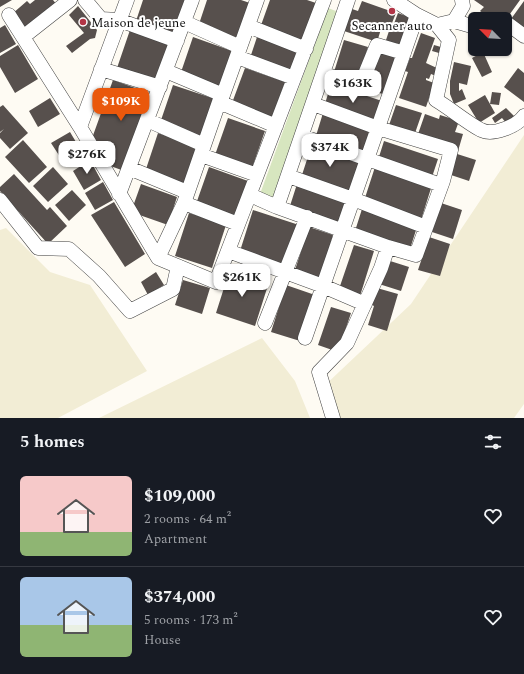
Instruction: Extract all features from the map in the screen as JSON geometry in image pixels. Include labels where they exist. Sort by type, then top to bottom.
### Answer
[{"type":"street","points":[[23,37],[70,0]]},
{"type":"street","points":[[85,0],[101,19],[119,20],[177,41]]},
{"type":"street","points":[[80,127],[127,0]]},
{"type":"street","points":[[119,194],[192,0]]},
{"type":"street","points":[[158,258],[186,198],[257,0]]},
{"type":"street","points":[[10,15],[80,127],[158,258],[216,282],[325,0],[347,4],[277,207]]},
{"type":"street","points":[[394,0],[417,15],[437,25],[449,40],[436,100],[483,131],[506,130],[521,120],[524,116]]},
{"type":"street","points":[[454,21],[463,6],[462,0]]},
{"type":"street","points":[[305,338],[417,15]]},
{"type":"street","points":[[437,25],[454,21],[468,25]]},
{"type":"street","points":[[184,22],[238,52],[294,78]]},
{"type":"street","points":[[248,26],[306,49]]},
{"type":"street","points":[[512,27],[524,36]]},
{"type":"street","points":[[324,74],[362,84],[377,45],[404,53]]},
{"type":"street","points":[[101,69],[160,87]]},
{"type":"street","points":[[166,71],[276,126]]},
{"type":"street","points":[[250,194],[277,207],[388,246],[416,254],[441,185],[451,150],[378,128],[313,104]]},
{"type":"street","points":[[147,120],[203,150],[257,175]]},
{"type":"street","points":[[302,136],[441,185]]},
{"type":"street","points":[[129,168],[238,224]]},
{"type":"street","points":[[288,176],[426,227]]},
{"type":"street","points":[[0,200],[38,248],[69,249],[99,276],[130,311],[173,289],[178,266]]},
{"type":"street","points":[[265,322],[286,273],[307,217]]},
{"type":"street","points":[[333,418],[319,372],[347,343],[381,268],[388,246]]},
{"type":"street","points":[[228,251],[323,286],[365,304]]},
{"type":"shaded area","points":[[524,135],[524,404],[514,418],[335,418],[322,388],[411,304]]},
{"type":"shaded area","points":[[6,228],[50,272],[90,285],[147,371],[58,418],[0,418],[0,230]]},
{"type":"shaded area","points":[[262,338],[295,381],[310,418],[99,418]]},
{"type":"green space","points":[[328,8],[341,13],[273,198],[260,194]]},
{"type":"building","points":[[0,0],[12,0],[0,7]]},
{"type":"building","points":[[35,0],[53,0],[57,5],[26,31],[12,14],[27,1],[30,4]]},
{"type":"building","points":[[143,0],[188,0],[175,35],[136,21]]},
{"type":"building","points":[[207,0],[241,0],[250,3],[236,41],[198,27]]},
{"type":"building","points":[[270,0],[307,0],[316,3],[302,42],[260,28]]},
{"type":"building","points":[[474,0],[520,0],[511,12],[480,11],[484,7]]},
{"type":"building","points":[[362,1],[396,13],[390,28],[382,26],[377,42],[344,31],[352,9],[358,11]]},
{"type":"building","points":[[524,1],[524,28],[512,20]]},
{"type":"building","name":"Maison de jeune","points":[[78,6],[97,30],[95,38],[90,39],[72,53],[66,46],[84,33],[69,15]]},
{"type":"building","points":[[398,13],[414,19],[404,46],[396,43],[394,47],[385,43],[390,28],[392,29]]},
{"type":"building","points":[[5,25],[16,44],[0,53],[0,28]]},
{"type":"building","points":[[130,30],[170,44],[156,83],[117,68]]},
{"type":"building","points":[[421,33],[435,38],[426,63],[439,69],[436,76],[431,74],[429,79],[426,78],[426,80],[434,83],[426,107],[399,98],[408,72],[405,71],[410,58],[412,58]]},
{"type":"building","points":[[193,37],[235,52],[222,90],[180,75]]},
{"type":"building","points":[[257,37],[299,52],[292,73],[250,58]]},
{"type":"building","points":[[344,40],[368,47],[358,79],[334,72]]},
{"type":"building","points":[[18,45],[38,79],[15,93],[0,67],[0,56]]},
{"type":"building","points":[[434,45],[441,47],[439,53],[432,51]]},
{"type":"building","points":[[378,50],[398,56],[386,95],[366,89]]},
{"type":"building","points":[[476,56],[485,56],[492,72],[482,77],[472,58]]},
{"type":"building","points":[[454,62],[471,66],[467,85],[459,83],[459,91],[462,89],[466,99],[454,104],[450,94],[450,81]]},
{"type":"building","points":[[245,68],[285,82],[272,117],[232,103]]},
{"type":"building","points":[[518,68],[524,73],[524,102],[504,87]]},
{"type":"building","points":[[113,80],[152,94],[124,171],[108,165],[113,149],[91,141]]},
{"type":"building","points":[[331,84],[382,101],[375,124],[324,107]]},
{"type":"building","points":[[173,85],[218,100],[204,139],[160,123]]},
{"type":"building","points":[[492,92],[501,93],[499,105],[490,104]]},
{"type":"building","points":[[485,95],[495,113],[479,123],[468,105]]},
{"type":"building","points":[[50,98],[60,114],[38,127],[29,111]]},
{"type":"building","points":[[3,105],[28,133],[10,149],[0,138],[0,133],[4,129],[0,132],[0,107]]},
{"type":"building","points":[[396,105],[422,113],[414,136],[388,128]]},
{"type":"building","points":[[506,108],[516,118],[507,124],[502,118],[495,123],[492,118]]},
{"type":"building","points":[[323,113],[374,129],[365,155],[315,139]]},
{"type":"building","points":[[425,114],[439,119],[440,115],[459,121],[455,132],[463,134],[458,151],[417,137]]},
{"type":"building","points":[[228,118],[265,131],[252,168],[215,155]]},
{"type":"building","points":[[70,132],[82,152],[64,163],[51,143]]},
{"type":"building","points":[[158,133],[200,148],[187,187],[145,172]]},
{"type":"building","points":[[23,140],[47,167],[29,183],[5,157]]},
{"type":"building","points":[[384,141],[438,159],[432,177],[378,160]]},
{"type":"building","points":[[312,144],[360,159],[349,193],[301,178]]},
{"type":"building","points":[[454,153],[476,160],[469,181],[448,174]]},
{"type":"building","points":[[90,160],[101,180],[84,190],[73,171]]},
{"type":"building","points":[[53,167],[68,184],[48,202],[33,186]]},
{"type":"building","points":[[209,167],[248,181],[235,218],[196,204]]},
{"type":"building","points":[[375,167],[432,185],[421,220],[364,201]]},
{"type":"building","points":[[14,174],[47,210],[50,207],[67,226],[48,244],[0,191],[0,187]]},
{"type":"building","points":[[103,182],[113,200],[95,210],[85,193]]},
{"type":"building","points":[[141,184],[177,197],[168,225],[131,212]]},
{"type":"building","points":[[297,184],[350,201],[342,226],[289,209]]},
{"type":"building","points":[[72,190],[86,205],[69,221],[55,205]]},
{"type":"building","points":[[114,202],[145,254],[125,267],[91,215]]},
{"type":"building","points":[[441,203],[462,210],[453,239],[432,232]]},
{"type":"building","points":[[362,209],[417,227],[410,249],[355,231]]},
{"type":"building","points":[[253,210],[299,225],[286,266],[240,251]]},
{"type":"building","points":[[189,213],[226,225],[212,268],[175,256]]},
{"type":"building","points":[[309,227],[333,235],[319,280],[294,273]]},
{"type":"building","points":[[429,237],[450,244],[440,276],[418,270]]},
{"type":"building","points":[[354,245],[374,251],[360,296],[339,289]]},
{"type":"building","points":[[387,260],[409,267],[401,291],[379,284]]},
{"type":"building","points":[[230,269],[269,282],[255,326],[216,313]]},
{"type":"building","points":[[156,272],[164,285],[148,295],[141,282]]},
{"type":"building","points":[[183,280],[210,288],[202,314],[175,305]]},
{"type":"building","points":[[286,285],[315,295],[300,341],[271,332]]},
{"type":"building","points":[[377,288],[398,294],[387,331],[368,325],[374,306],[372,305]]},
{"type":"building","points":[[331,307],[351,313],[338,352],[318,345]]},
{"type":"place","name":"Secanner auto","points":[[392,11]]},
{"type":"place","name":"Maison de jeune","points":[[83,22]]}]
